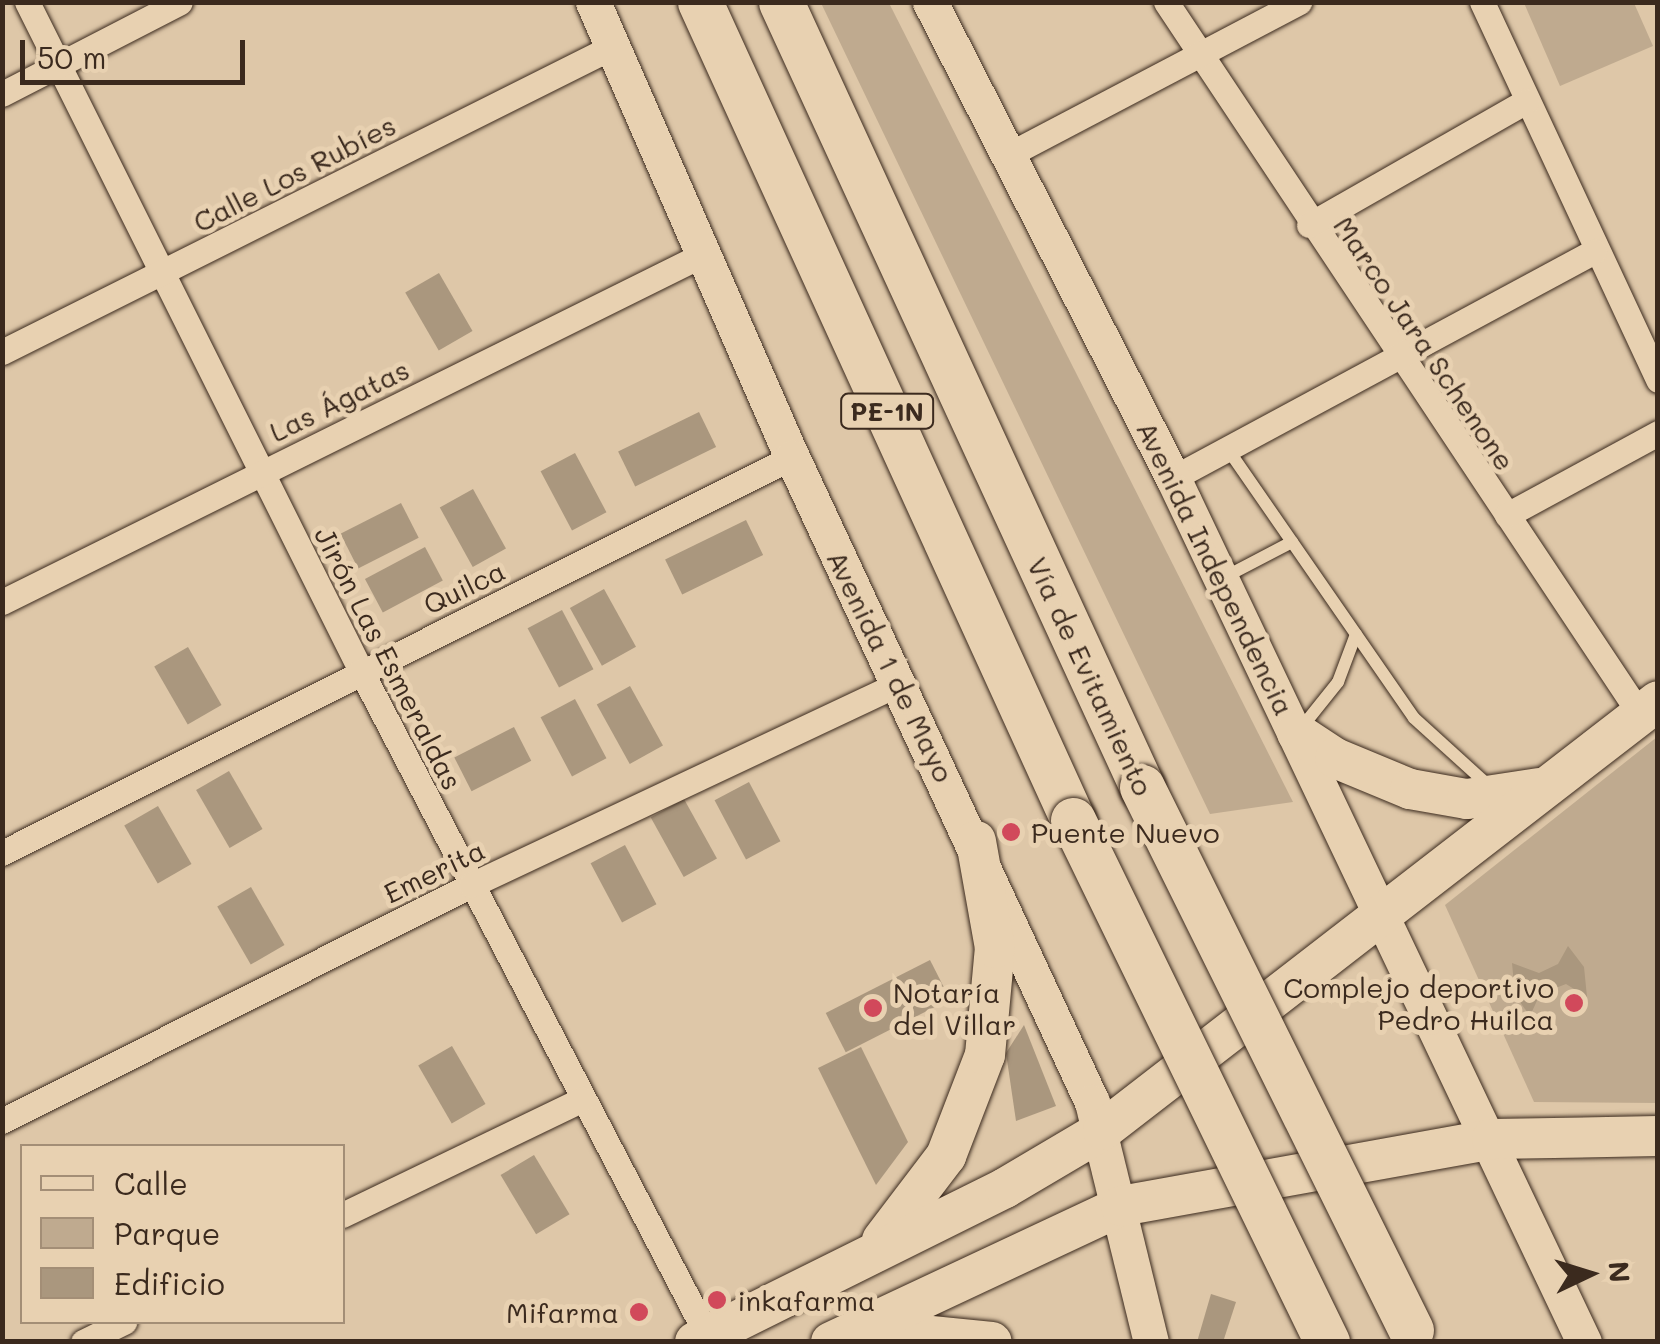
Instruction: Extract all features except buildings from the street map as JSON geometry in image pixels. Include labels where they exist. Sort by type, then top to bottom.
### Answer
[{"type":"highway","name":"PE-1N","points":[[700,2],[1073,820],[1327,1342]]},
{"type":"highway","name":"Vía de Evitamiento","points":[[782,2],[1142,787],[1414,1336]]},
{"type":"main road","name":"Avenida 1 de Mayo","points":[[593,2],[792,457],[896,685],[976,841],[1103,1130],[1151,1342]]},
{"type":"main road","name":"Avenida Independencia","points":[[930,2],[1173,478],[1553,1267],[1584,1342]]},
{"type":"main road","points":[[701,1338],[1103,1130],[1649,708]]},
{"type":"main road","points":[[1297,733],[1335,758],[1410,790],[1467,799],[1502,797],[1543,788]]},
{"type":"main road","points":[[866,1256],[910,1210],[946,1156],[985,1055],[996,948],[976,841]]},
{"type":"main road","points":[[831,1342],[1121,1206],[1492,1139],[1658,1136]]},
{"type":"main road","points":[[850,1342],[911,1334],[992,1342]]},
{"type":"street","name":"Jirón Las Esmeraldas","points":[[28,2],[260,472],[583,1099],[701,1338]]},
{"type":"street","points":[[2,94],[180,2]]},
{"type":"street","name":"Marco Jara Schenone","points":[[1166,2],[1308,226],[1507,515],[1649,708]]},
{"type":"street","points":[[1008,155],[1299,2]]},
{"type":"street","points":[[1482,2],[1594,251],[1658,380]]},
{"type":"street","name":"Calle Los Rubíes","points":[[2,352],[612,47]]},
{"type":"street","points":[[1308,226],[1526,101]]},
{"type":"street","points":[[1173,478],[1594,251]]},
{"type":"street","name":"Las Ágatas","points":[[2,602],[702,255]]},
{"type":"street","points":[[1507,515],[1658,433]]},
{"type":"street","name":"Quilca","points":[[2,853],[792,457]]},
{"type":"street","name":"Emerita","points":[[2,1121],[471,885],[896,685]]},
{"type":"street","points":[[345,1214],[583,1099]]},
{"type":"street","points":[[82,1342],[120,1324]]},
{"type":"lane","points":[[1228,448],[1414,718],[1502,797]]},
{"type":"lane","points":[[1222,579],[1292,542]]},
{"type":"lane","points":[[1297,733],[1338,682],[1356,634]]},
{"type":"green space","points":[[821,3],[889,3],[1293,802],[1210,814]]},
{"type":"green space","points":[[1524,3],[1634,3],[1653,46],[1560,86]]},
{"type":"green space","name":"Complejo deportivo Pedro Huilca","points":[[1657,737],[1657,1103],[1534,1102],[1445,905]]},
{"type":"place","name":"Puente Nuevo","points":[[1011,832]]},
{"type":"place","name":"Complejo deportivo Pedro Huilca","points":[[1574,1003]]},
{"type":"place","name":"Notaría del Villar","points":[[873,1008]]},
{"type":"place","name":"inkafarma","points":[[717,1300]]},
{"type":"place","name":"Mifarma","points":[[639,1312]]}]
